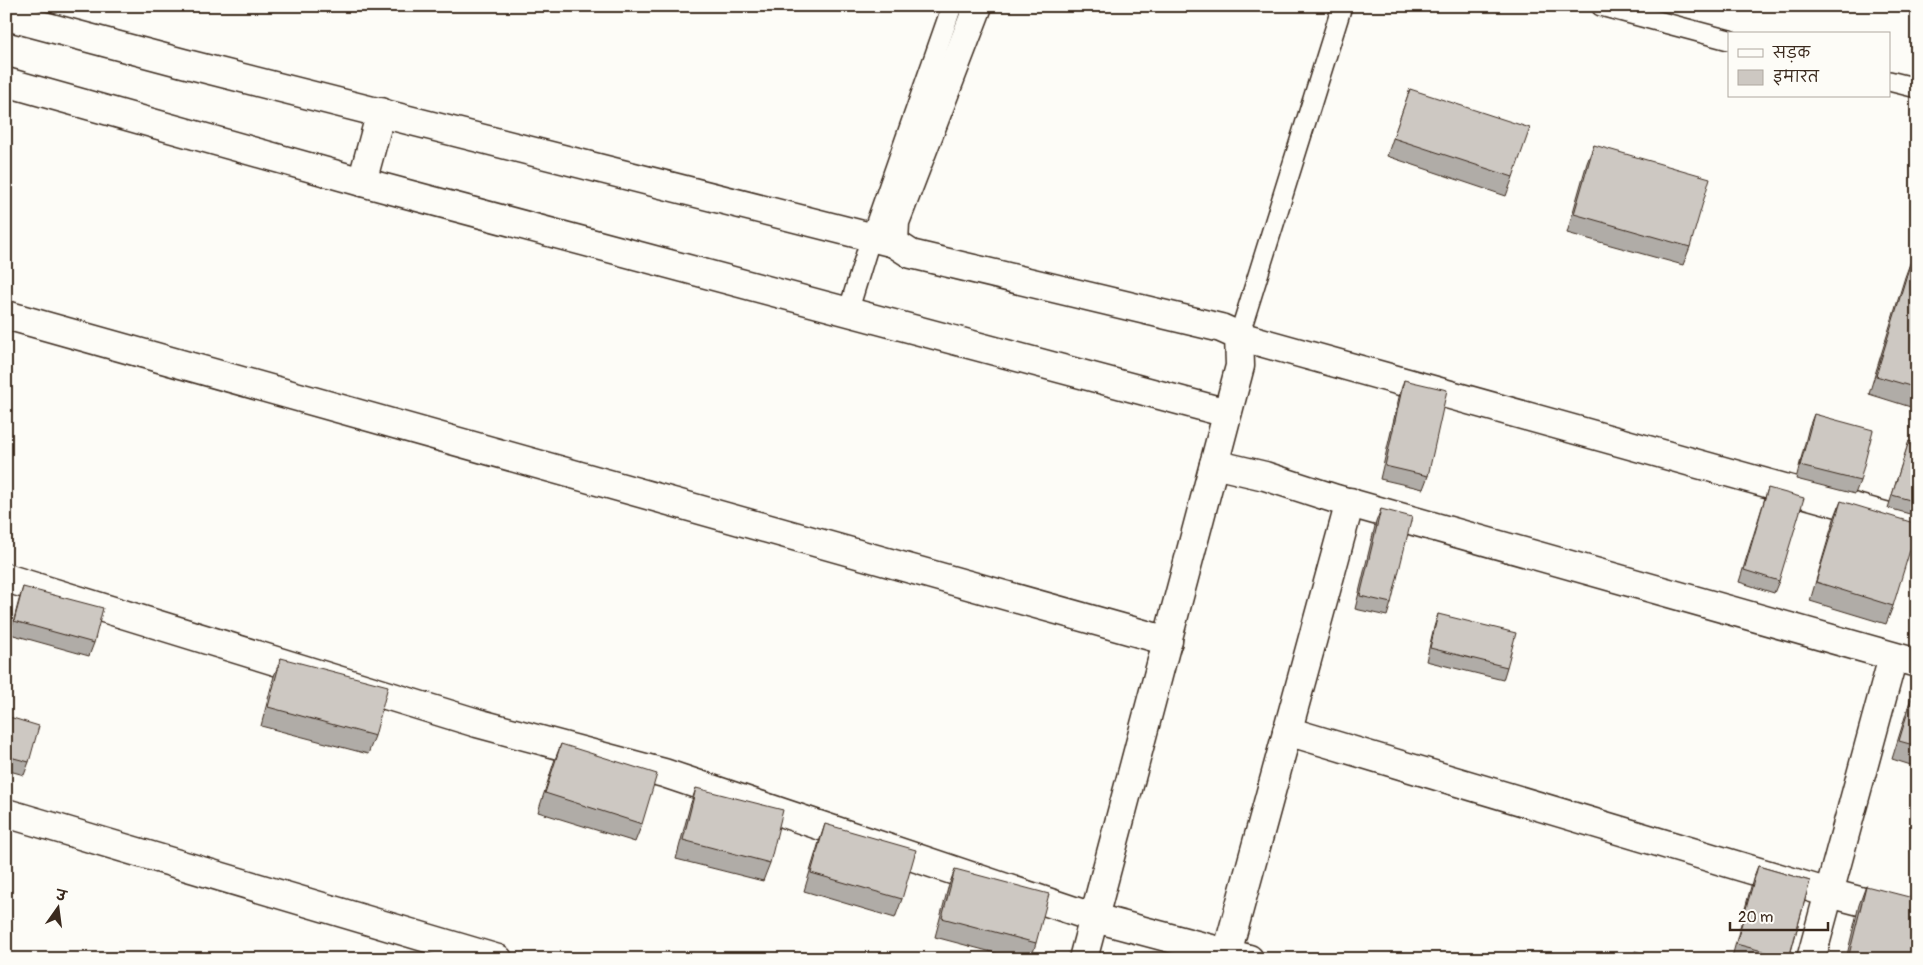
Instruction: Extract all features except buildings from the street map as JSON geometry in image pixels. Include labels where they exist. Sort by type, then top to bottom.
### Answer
[{"type":"street","points":[[882,240],[895,222],[978,6]]},
{"type":"street","points":[[6,16],[183,63],[882,240],[911,254],[1221,328],[1239,336],[1917,525]]},
{"type":"street","points":[[6,82],[362,182],[1227,413]]},
{"type":"street","points":[[362,182],[381,112]]},
{"type":"street","points":[[6,315],[1168,641]]},
{"type":"street","points":[[1083,959],[1240,366],[1239,336]]},
{"type":"street","points":[[1214,464],[1264,476],[1905,660],[1829,892],[1811,959]]},
{"type":"street","points":[[6,578],[477,723],[664,773],[1095,918],[1238,956],[1287,731],[1350,502]]},
{"type":"street","points":[[1287,731],[1829,892],[1917,916]]},
{"type":"street","points":[[6,813],[498,959]]},
{"type":"lane","points":[[848,312],[882,240],[952,6]]},
{"type":"lane","points":[[1239,336],[1342,6]]},
{"type":"lane","points":[[1601,6],[1728,40]]},
{"type":"lane","points":[[1890,81],[1917,88]]}]
